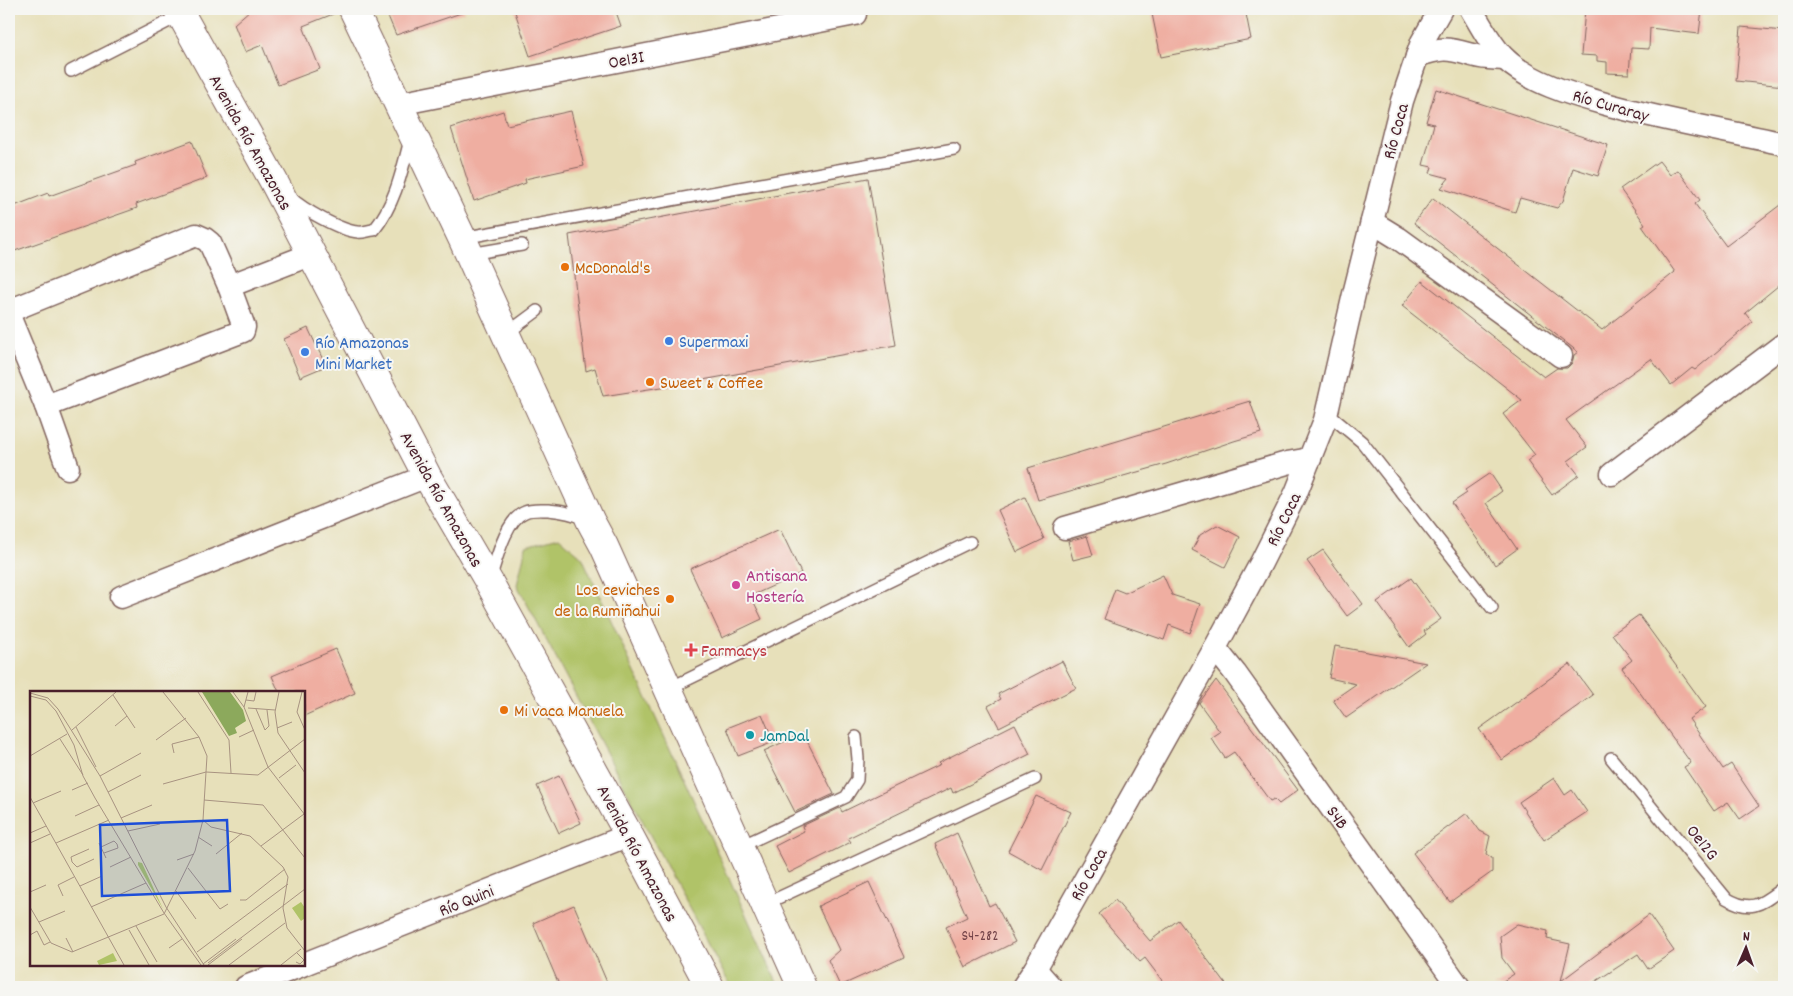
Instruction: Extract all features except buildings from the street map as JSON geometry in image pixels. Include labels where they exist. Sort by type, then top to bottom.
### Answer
[{"type":"main road","points":[[353,9],[506,334],[590,522],[604,546],[802,987]]},
{"type":"main road","name":"Avenida Río Amazonas","points":[[179,12],[273,180],[427,476],[489,582],[629,835],[710,987]]},
{"type":"street","name":"Río Coca","points":[[1029,978],[1215,648],[1296,493],[1327,413],[1402,101],[1422,42],[1441,9]]},
{"type":"street","name":"Río Curaray","points":[[1471,9],[1505,59],[1533,78],[1559,90],[1647,116],[1784,144]]},
{"type":"street","name":"Oe13I","points":[[398,104],[854,14]]},
{"type":"street","points":[[1417,56],[1432,51],[1449,49],[1466,52],[1477,57],[1505,59]]},
{"type":"street","points":[[1372,222],[1398,238],[1560,356]]},
{"type":"street","points":[[9,311],[196,235],[210,243],[230,286],[244,327],[241,332],[46,406]]},
{"type":"street","points":[[230,286],[312,254]]},
{"type":"street","points":[[9,316],[46,406],[68,468]]},
{"type":"street","points":[[1612,474],[1784,344]]},
{"type":"street","points":[[1065,528],[1287,463],[1310,459]]},
{"type":"street","points":[[122,597],[427,476]]},
{"type":"street","name":"S4B","points":[[1215,648],[1235,673],[1459,987]]},
{"type":"street","name":"Río Quini","points":[[305,963],[629,835]]},
{"type":"street","name":"Río Quini","points":[[246,987],[298,966]]},
{"type":"street","points":[[1029,978],[1051,987]]},
{"type":"lane","points":[[71,71],[179,12]]},
{"type":"lane","points":[[273,180],[294,202],[319,217],[359,232],[374,230],[389,208],[412,134]]},
{"type":"lane","points":[[465,246],[954,149]]},
{"type":"lane","points":[[465,246],[522,244]]},
{"type":"lane","points":[[506,334],[537,311]]},
{"type":"lane","points":[[1327,413],[1362,442],[1492,608]]},
{"type":"lane","points":[[489,582],[503,541],[512,523],[524,512],[558,510],[575,514],[590,522]]},
{"type":"lane","points":[[668,689],[970,542]]},
{"type":"lane","points":[[739,847],[846,797],[857,780],[856,737]]},
{"type":"lane","name":"Oe12G","points":[[1611,758],[1726,898],[1735,904],[1749,907],[1758,906],[1784,887]]},
{"type":"lane","points":[[765,904],[1035,779]]},
{"type":"green space","points":[[559,537],[582,557],[779,987],[731,987],[517,585],[526,546]]},
{"type":"place","name":"McDonald's","points":[[565,267]]},
{"type":"place","name":"Supermaxi","points":[[669,341]]},
{"type":"place","name":"Río Amazonas Mini Market","points":[[305,352]]},
{"type":"place","name":"Sweet & Coffee","points":[[650,382]]},
{"type":"place","name":"Antisana Hostería","points":[[736,585]]},
{"type":"place","name":"Los ceviches de la Rumiñahui","points":[[670,599]]},
{"type":"place","name":"Farmacys","points":[[691,650]]},
{"type":"place","name":"Mi vaca Manuela","points":[[504,710]]},
{"type":"place","name":"JamDal","points":[[750,735]]}]
